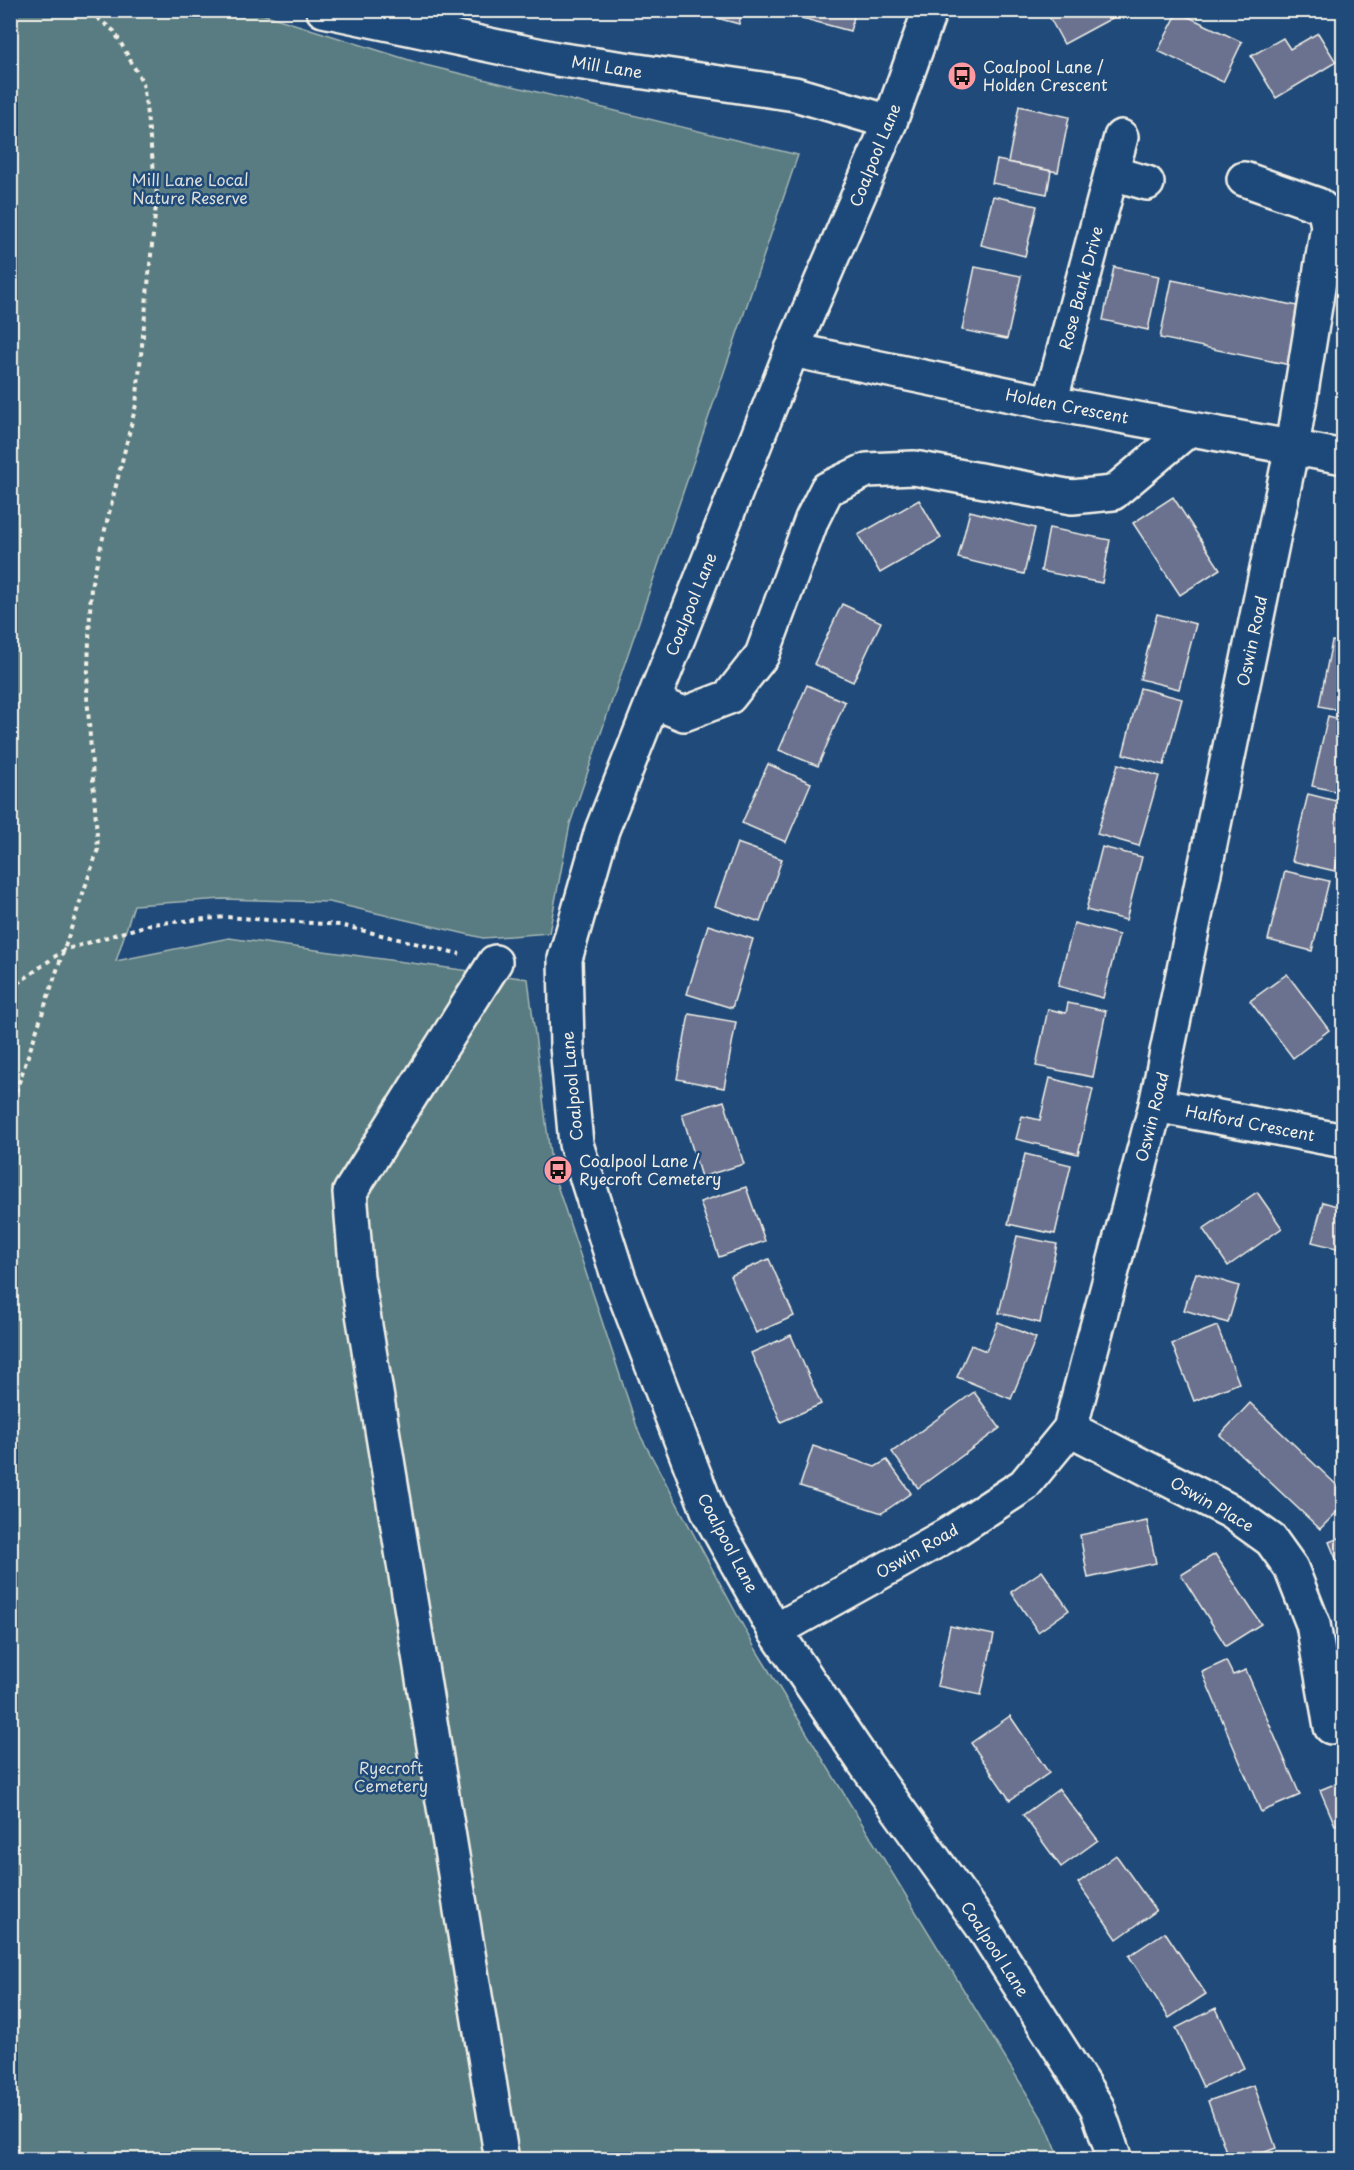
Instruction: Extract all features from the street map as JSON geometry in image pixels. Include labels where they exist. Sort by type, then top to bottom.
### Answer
[{"type":"street","name":"Mill Lane","points":[[323,10],[556,59],[795,94],[890,122]]},
{"type":"street","name":"Coalpool Lane","points":[[930,10],[890,122],[792,350],[602,830],[565,959],[567,1046],[576,1144],[619,1279],[709,1513],[775,1631],[866,1765],[981,1926],[1097,2107],[1115,2160]]},
{"type":"street","name":"Rose Bank Drive","points":[[1050,403],[1121,137]]},
{"type":"street","points":[[1112,173],[1147,183]]},
{"type":"street","name":"Oswin Road","points":[[775,1631],[949,1534],[1024,1485],[1070,1429],[1156,1105],[1292,447],[1328,226],[1325,211],[1318,205],[1244,179]]},
{"type":"street","name":"Holden Crescent","points":[[792,350],[1050,403],[1344,457]]},
{"type":"street","points":[[653,701],[684,714],[729,697],[762,655],[812,519],[827,489],[867,470],[914,468],[1072,497],[1113,493],[1189,429]]},
{"type":"street","points":[[495,962],[350,1192],[359,1289],[502,2160]]},
{"type":"street","name":"Halford Crescent","points":[[1156,1105],[1344,1141]]},
{"type":"street","name":"Oswin Place","points":[[1070,1429],[1232,1512],[1271,1540],[1291,1568],[1313,1624],[1331,1727]]},
{"type":"path","points":[[10,1109],[98,849],[87,695],[91,586],[136,405],[157,195],[143,83],[114,30],[87,10]]},
{"type":"path","points":[[10,989],[64,950],[151,924],[226,917],[340,925],[495,962]]},
{"type":"green space","points":[[11,11],[253,11],[425,65],[798,155],[570,824],[549,933],[483,938],[329,902],[223,899],[134,905],[116,961],[229,938],[528,979],[552,1170],[639,1433],[755,1648],[1046,2125],[1060,2159],[11,2160]]},
{"type":"building","points":[[688,10],[742,10],[739,24]]},
{"type":"building","points":[[800,10],[856,10],[850,31],[798,17]]},
{"type":"building","points":[[1047,10],[1127,10],[1064,44],[1046,11]]},
{"type":"building","points":[[1178,12],[1242,42],[1223,82],[1158,51]]},
{"type":"building","points":[[1318,33],[1336,62],[1276,98],[1251,56],[1283,38],[1290,49]]},
{"type":"building","points":[[1019,106],[1069,117],[1058,172],[1008,162]]},
{"type":"building","points":[[997,160],[1051,171],[1047,194],[992,183]]},
{"type":"building","points":[[993,196],[1037,206],[1025,256],[981,245]]},
{"type":"building","points":[[975,267],[1021,276],[1007,339],[962,330]]},
{"type":"building","points":[[1114,267],[1159,276],[1148,330],[1103,320]]},
{"type":"building","points":[[1172,280],[1307,308],[1295,366],[1160,338]]},
{"type":"building","points":[[1173,497],[1220,569],[1180,595],[1133,523]]},
{"type":"building","points":[[919,500],[941,538],[880,573],[858,535]]},
{"type":"building","points":[[970,511],[1035,528],[1024,574],[958,558]]},
{"type":"building","points":[[1049,528],[1110,540],[1102,583],[1041,571]]},
{"type":"building","points":[[842,604],[881,622],[853,682],[814,664]]},
{"type":"building","points":[[1157,614],[1196,624],[1179,689],[1140,679]]},
{"type":"building","points":[[1332,641],[1344,643],[1344,711],[1319,706]]},
{"type":"building","points":[[807,685],[845,702],[818,766],[779,750]]},
{"type":"building","points":[[1140,688],[1182,699],[1164,765],[1123,754]]},
{"type":"building","points":[[1328,716],[1344,720],[1344,793],[1312,786]]},
{"type":"building","points":[[768,764],[811,783],[786,842],[742,823]]},
{"type":"building","points":[[1118,764],[1159,776],[1139,846],[1097,834]]},
{"type":"building","points":[[1308,794],[1344,803],[1344,834],[1335,871],[1292,861]]},
{"type":"building","points":[[737,843],[782,859],[760,922],[715,906]]},
{"type":"building","points":[[1102,847],[1142,857],[1126,920],[1086,910]]},
{"type":"building","points":[[1285,871],[1329,881],[1312,951],[1268,940]]},
{"type":"building","points":[[1074,923],[1119,935],[1103,998],[1058,986]]},
{"type":"building","points":[[708,925],[753,939],[732,1008],[687,994]]},
{"type":"building","points":[[1287,974],[1329,1030],[1293,1058],[1250,1001]]},
{"type":"building","points":[[1068,1003],[1106,1011],[1093,1077],[1036,1066],[1048,1009],[1066,1013]]},
{"type":"building","points":[[689,1014],[736,1022],[724,1088],[677,1079]]},
{"type":"building","points":[[1050,1078],[1093,1089],[1078,1154],[1016,1139],[1022,1116],[1040,1120]]},
{"type":"building","points":[[724,1101],[744,1164],[701,1177],[682,1114]]},
{"type":"building","points":[[1025,1154],[1071,1165],[1055,1234],[1008,1224]]},
{"type":"building","points":[[746,1187],[765,1241],[719,1257],[700,1202]]},
{"type":"building","points":[[1257,1192],[1282,1228],[1228,1266],[1203,1229]]},
{"type":"building","points":[[1323,1202],[1344,1208],[1344,1250],[1312,1242]]},
{"type":"building","points":[[1017,1236],[1057,1244],[1040,1323],[999,1313]]},
{"type":"building","points":[[769,1259],[794,1316],[756,1333],[730,1276]]},
{"type":"building","points":[[1196,1273],[1239,1286],[1228,1323],[1184,1310]]},
{"type":"building","points":[[998,1322],[1036,1338],[1011,1399],[957,1377],[971,1345],[986,1351]]},
{"type":"building","points":[[1217,1326],[1239,1383],[1194,1401],[1172,1344]]},
{"type":"building","points":[[791,1335],[821,1404],[781,1422],[751,1353]]},
{"type":"building","points":[[974,1392],[1000,1428],[918,1488],[892,1452]]},
{"type":"building","points":[[1250,1403],[1344,1492],[1344,1505],[1320,1529],[1220,1435]]},
{"type":"building","points":[[813,1446],[875,1467],[887,1460],[911,1493],[882,1513],[800,1486]]},
{"type":"building","points":[[1147,1521],[1156,1563],[1088,1578],[1080,1535]]},
{"type":"building","points":[[1344,1536],[1344,1578],[1329,1542]]},
{"type":"building","points":[[1215,1554],[1261,1624],[1226,1646],[1181,1575]]},
{"type":"building","points":[[1042,1571],[1069,1610],[1038,1632],[1011,1592]]},
{"type":"building","points":[[950,1626],[994,1635],[981,1695],[937,1686]]},
{"type":"building","points":[[1226,1661],[1233,1675],[1246,1670],[1300,1795],[1261,1812],[1202,1672]]},
{"type":"building","points":[[1010,1716],[1049,1773],[1010,1800],[971,1743]]},
{"type":"building","points":[[1344,1780],[1344,1822],[1335,1825],[1320,1790]]},
{"type":"building","points":[[1059,1789],[1098,1840],[1061,1867],[1023,1815]]},
{"type":"building","points":[[1116,1855],[1156,1911],[1117,1939],[1078,1883]]},
{"type":"building","points":[[1165,1932],[1206,1994],[1169,2018],[1129,1956]]},
{"type":"building","points":[[1216,2008],[1244,2068],[1203,2087],[1176,2028]]},
{"type":"building","points":[[1254,2085],[1276,2148],[1244,2160],[1229,2160],[1208,2101]]},
{"type":"place","name":"Coalpool Lane / Holden Crescent","points":[[962,76]]},
{"type":"place","name":"Coalpool Lane / Ryecroft Cemetery","points":[[558,1170]]},
{"type":"park label","name":"Mill Lane Local Nature Reserve","points":[[190,189]]},
{"type":"park label","name":"Ryecroft Cemetery","points":[[391,1777]]}]
